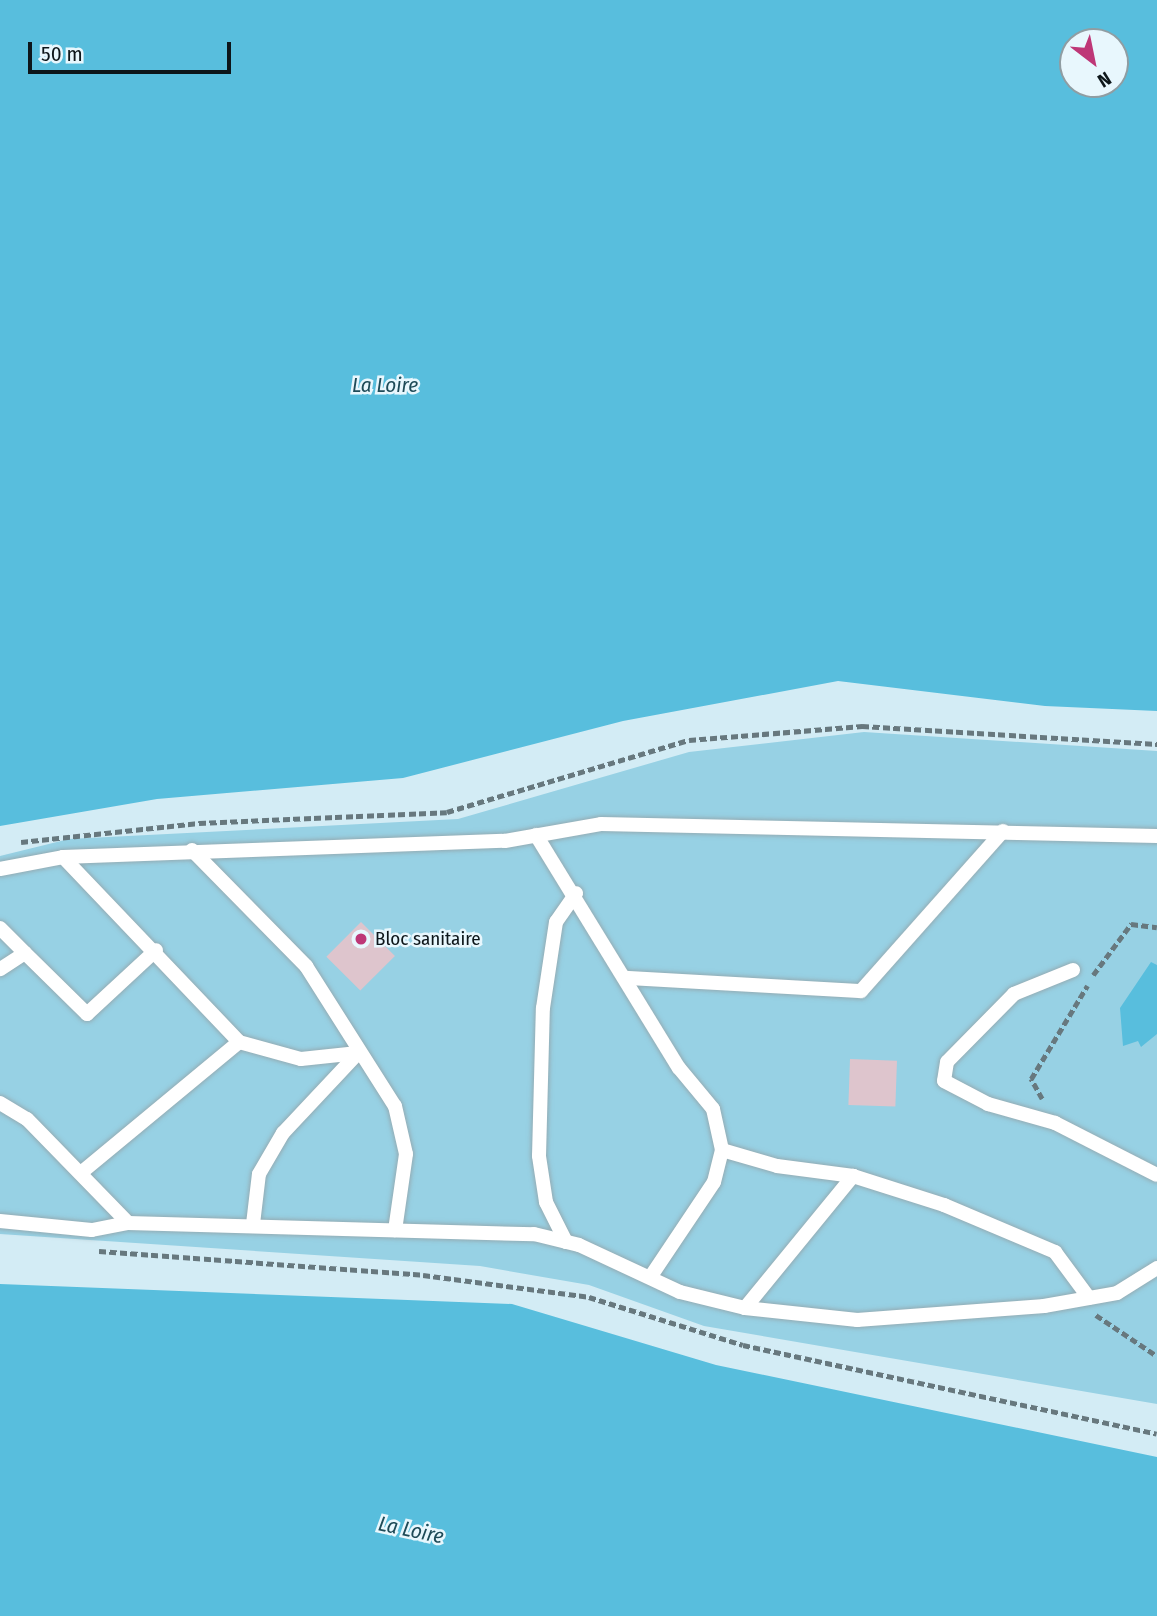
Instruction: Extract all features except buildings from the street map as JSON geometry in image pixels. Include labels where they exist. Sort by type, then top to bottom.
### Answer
[{"type":"lane","points":[[0,869],[63,857],[536,835],[601,824],[722,822],[1157,836]]},
{"type":"lane","points":[[627,978],[861,991],[1003,831]]},
{"type":"lane","points":[[536,835],[576,893],[679,1068],[713,1109],[722,1150],[714,1182],[651,1276]]},
{"type":"lane","points":[[192,850],[306,966],[358,1053],[395,1106],[407,1154],[395,1230]]},
{"type":"lane","points":[[63,857],[156,950],[239,1042],[301,1059],[358,1053]]},
{"type":"lane","points":[[566,1242],[546,1202],[540,1129],[544,1008],[556,922],[576,893]]},
{"type":"lane","points":[[0,928],[87,1014],[156,950]]},
{"type":"lane","points":[[0,969],[25,953]]},
{"type":"lane","points":[[1073,970],[1014,994],[947,1062],[944,1081],[988,1104],[1055,1123],[1157,1175]]},
{"type":"lane","points":[[82,1172],[239,1042]]},
{"type":"lane","points":[[253,1224],[259,1174],[283,1133],[358,1053]]},
{"type":"lane","points":[[0,1103],[27,1119],[82,1172],[128,1223]]},
{"type":"lane","points":[[722,1150],[777,1166],[853,1176],[1055,1252],[1089,1298]]},
{"type":"lane","points":[[745,1308],[853,1176]]},
{"type":"lane","points":[[0,1221],[92,1230],[128,1223],[253,1224],[534,1234],[566,1242],[651,1276],[680,1292],[745,1308],[857,1320],[936,1318],[1089,1298],[1117,1293],[1157,1268]]},
{"type":"path","points":[[11,845],[43,835],[447,812],[689,740],[862,726],[1157,744]]},
{"type":"path","points":[[1055,1123],[1031,1079],[1107,951],[1131,924],[1157,926]]},
{"type":"path","points":[[96,1251],[423,1275],[589,1297],[743,1345],[1157,1434]]},
{"type":"path","points":[[1089,1298],[1099,1323],[1157,1356]]},
{"type":"shaded area","points":[[864,732],[1157,751],[1157,1404],[704,1326],[589,1285],[480,1266],[0,1234],[0,856],[69,839],[458,819],[689,752]]},
{"type":"water","name":"La Loire","points":[[0,0],[1157,0],[1157,711],[1045,706],[838,681],[623,721],[403,778],[157,799],[0,826]]},
{"type":"water","points":[[1151,962],[1157,965],[1157,1034],[1141,1047],[1138,1041],[1123,1046],[1120,1008]]},
{"type":"water","name":"La Loire","points":[[0,1284],[512,1304],[716,1365],[1157,1457],[1157,1616],[0,1616]]},
{"type":"place","name":"Bloc sanitaire","points":[[361,939]]}]
